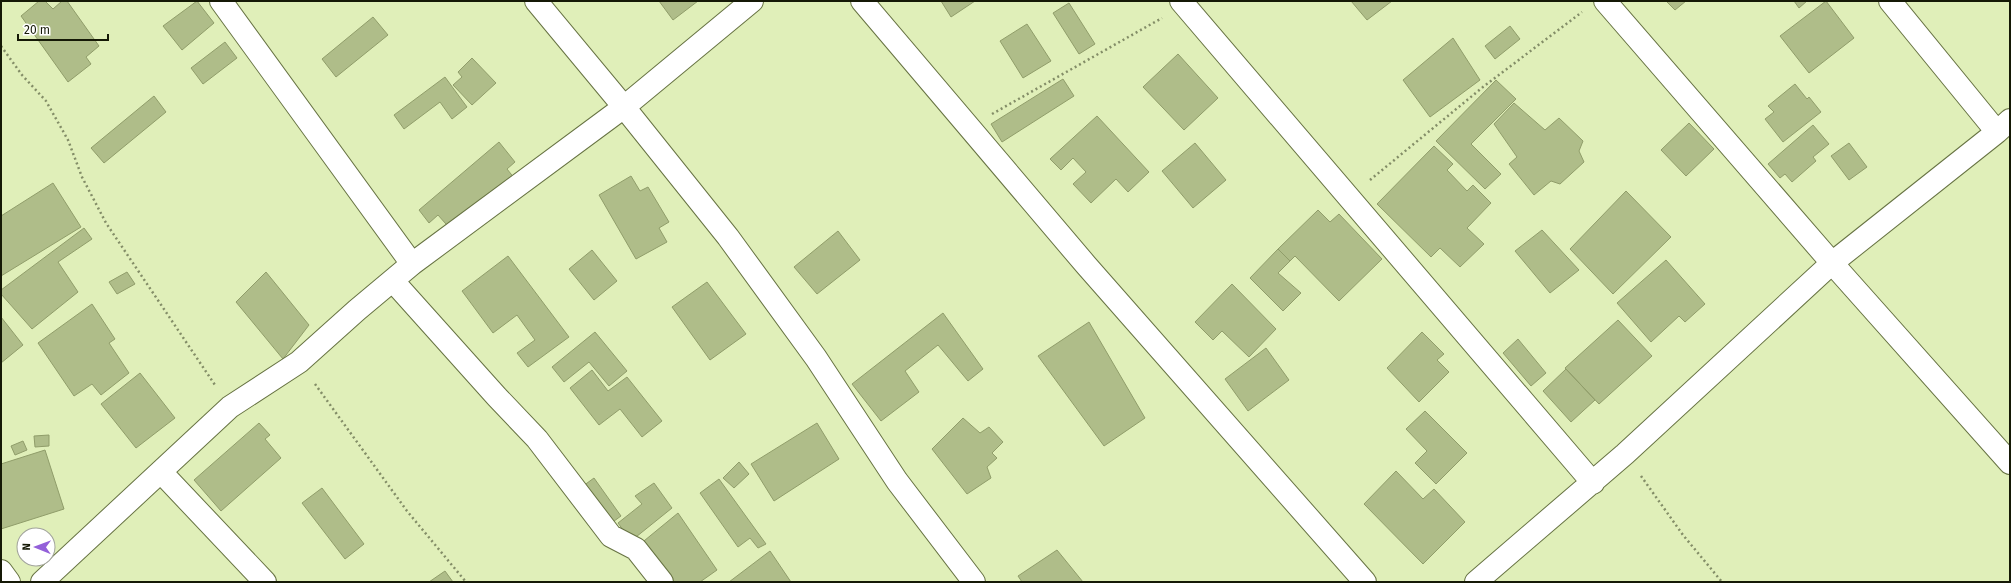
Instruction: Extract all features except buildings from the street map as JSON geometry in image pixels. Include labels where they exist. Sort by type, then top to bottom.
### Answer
[{"type":"street","points":[[221,1],[412,264]]},
{"type":"street","points":[[536,1],[624,107],[728,237],[816,358],[897,481],[974,582]]},
{"type":"street","points":[[42,582],[230,407],[299,362],[412,264],[624,107],[752,1]]},
{"type":"street","points":[[862,1],[1086,265],[1365,582]]},
{"type":"street","points":[[1606,1],[1832,263],[2010,463]]},
{"type":"street","points":[[1476,582],[1593,483],[1832,263],[2003,126],[1890,1]]},
{"type":"street","points":[[1183,3],[1593,483]]},
{"type":"street","points":[[393,281],[497,397],[537,438],[611,536],[636,549],[662,582]]},
{"type":"street","points":[[161,472],[265,582]]},
{"type":"street","points":[[1,571],[9,582]]},
{"type":"path","points":[[970,127],[1183,3]]},
{"type":"path","points":[[1349,198],[1483,88],[1584,11]]},
{"type":"path","points":[[1,46],[22,75],[46,101],[68,140],[82,177],[106,223],[230,407]]},
{"type":"path","points":[[299,362],[407,511],[466,582]]},
{"type":"path","points":[[1625,454],[1683,534],[1722,582]]}]
